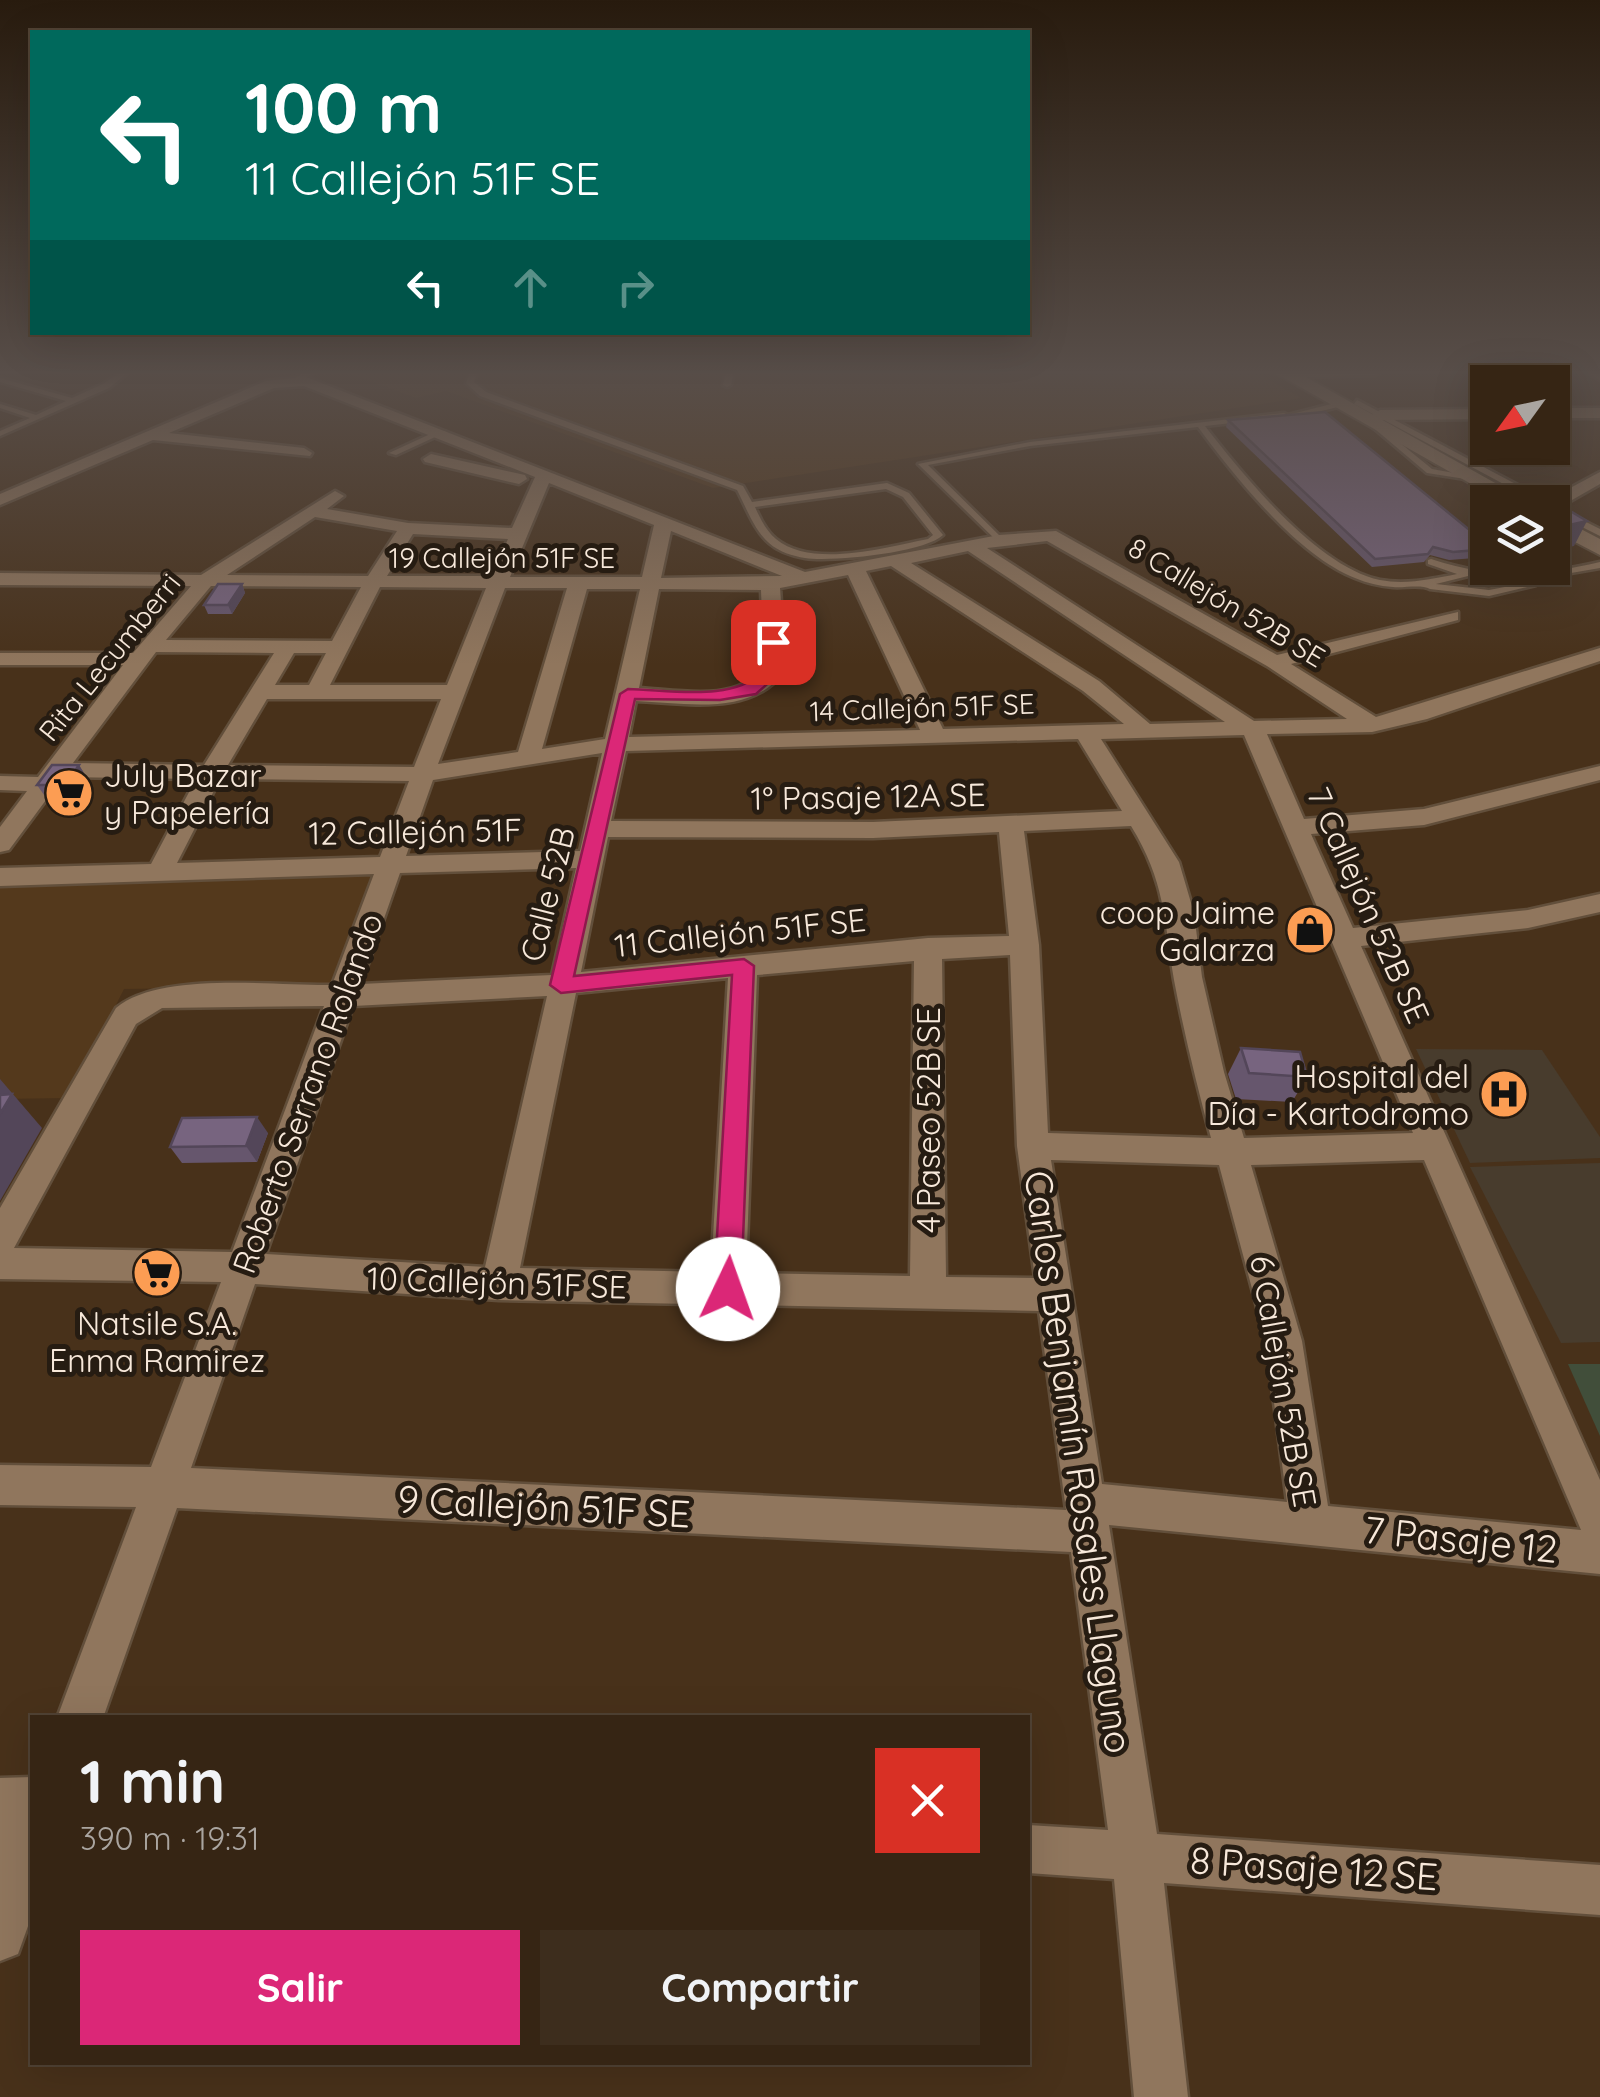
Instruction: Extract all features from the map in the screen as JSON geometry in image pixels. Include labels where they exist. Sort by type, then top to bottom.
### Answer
[{"type":"street","points":[[2,503],[82,469]]},
{"type":"street","points":[[487,469],[544,479]]},
{"type":"street","points":[[522,469],[802,577]]},
{"type":"street","points":[[1459,469],[1487,485]]},
{"type":"street","points":[[1570,495],[1600,476]]},
{"type":"street","name":"Roberto Serrano Rolando","points":[[81,1715],[424,774],[496,586],[544,479]]},
{"type":"street","name":"Rita Lecumberri","points":[[0,844],[206,580],[335,496]]},
{"type":"street","points":[[310,512],[408,528],[520,534]]},
{"type":"street","name":"Calle 52B","points":[[500,1284],[561,985],[618,744],[664,521]]},
{"type":"street","points":[[316,692],[372,584],[408,528]]},
{"type":"street","points":[[1570,531],[1600,548]]},
{"type":"street","name":"19 Callejón 51F SE","points":[[0,579],[496,586],[770,584],[892,559],[1050,535]]},
{"type":"street","name":"8 Callejón 52B SE","points":[[1050,535],[1274,662],[1372,725]]},
{"type":"street","points":[[986,543],[1254,731]]},
{"type":"street","points":[[892,559],[1091,686],[1146,730]]},
{"type":"street","points":[[854,567],[916,689],[934,736]]},
{"type":"street","points":[[628,694],[740,694],[769,680],[775,670],[770,584]]},
{"type":"street","points":[[528,757],[578,585]]},
{"type":"street","points":[[1274,662],[1451,616]]},
{"type":"street","points":[[0,659],[339,647]]},
{"type":"street","points":[[161,870],[210,773],[287,648]]},
{"type":"street","name":"14 Callejón 51F SE","points":[[0,783],[49,777],[210,773],[424,774],[618,744],[1146,730],[1254,731],[1372,725],[1431,710],[1600,654]]},
{"type":"street","points":[[259,692],[455,692]]},
{"type":"street","name":"7 Callejón 52B SE","points":[[1254,731],[1600,1528]]},
{"type":"street","name":"6 Callejón 52B SE","points":[[1085,732],[1166,862],[1176,896],[1188,977],[1284,1341],[1310,1524]]},
{"type":"street","points":[[1297,828],[1424,817],[1600,772]]},
{"type":"street","name":"1° Pasaje 12A SE","points":[[599,829],[1012,826],[1137,818]]},
{"type":"street","name":"Carlos Benjamín Rosales Llaguno","points":[[1012,826],[1026,945],[1024,1039],[1033,1146],[1136,1855],[1161,2097]]},
{"type":"street","name":"12 Callejón 51F","points":[[0,877],[591,859]]},
{"type":"street","points":[[1346,938],[1528,919],[1600,903]]},
{"type":"street","name":"11 Callejón 51F SE","points":[[0,1240],[126,1016],[140,1004],[161,997],[344,996],[561,985],[928,948],[1026,945]]},
{"type":"street","name":"4 Paseo 52B SE","points":[[928,948],[928,1293]]},
{"type":"street","points":[[728,1289],[744,966]]},
{"type":"street","points":[[1033,1146],[1234,1152],[1435,1146]]},
{"type":"street","name":"10 Callejón 51F SE","points":[[0,1263],[211,1266],[500,1284],[1054,1296]]},
{"type":"street","name":"9 Callejón 51F SE","points":[[0,1485],[1086,1517]]},
{"type":"street","name":"7 Pasaje 12","points":[[1086,1517],[1310,1524],[1600,1553]]},
{"type":"street","points":[[0,1802],[30,1801]]},
{"type":"street","points":[[0,1858],[30,1822]]},
{"type":"street","name":"8 Pasaje 12 SE","points":[[1030,1849],[1600,1890]]},
{"type":"street","points":[[0,1936],[30,1854]]},
{"type":"lane","points":[[692,469],[740,488],[750,505],[777,546],[818,556],[895,548],[931,541],[938,535],[906,495],[886,486],[750,505]]},
{"type":"lane","points":[[926,469],[986,543]]},
{"type":"lane","points":[[1235,469],[1336,566],[1368,580],[1489,593],[1530,585]]},
{"type":"lane","points":[[1477,469],[1509,485]]},
{"type":"lane","points":[[1570,516],[1600,533]]},
{"type":"lane","points":[[1431,562],[1464,575]]},
{"type":"lane","points":[[1570,572],[1600,565]]},
{"type":"lane","points":[[1421,585],[1470,575]]},
{"type":"shaded area","points":[[660,469],[838,469],[713,488]]},
{"type":"shaded area","points":[[371,875],[334,986],[124,989],[69,1098],[0,1099],[0,880]]},
{"type":"shaded area","name":"Hospital del Día - Kartodromo","points":[[1416,1049],[1542,1050],[1600,1137],[1600,1158],[1470,1163]]},
{"type":"shaded area","points":[[1600,1163],[1600,1342],[1561,1343],[1470,1167]]},
{"type":"green space","points":[[1568,1364],[1600,1364],[1600,1436]]},
{"type":"building","points":[[1280,469],[1395,469],[1470,530],[1470,551],[1453,552],[1433,547],[1428,554],[1375,559]]},
{"type":"building","points":[[1570,511],[1587,521],[1570,525]]},
{"type":"building","points":[[218,584],[242,584],[228,605],[204,605]]},
{"type":"building","points":[[52,765],[79,765],[65,785],[37,785]]},
{"type":"building","points":[[1241,1048],[1300,1052],[1307,1077],[1249,1073]]},
{"type":"building","points":[[12,1094],[0,1114],[0,1095]]},
{"type":"building","points":[[257,1117],[246,1146],[170,1147],[182,1118]]},
{"type":"place","name":"July Bazar y Papelería","points":[[69,793]]},
{"type":"place","name":"coop Jaime Galarza","points":[[1310,930]]},
{"type":"place","name":"Hospital del Día - Kartodromo","points":[[1504,1094]]},
{"type":"place","name":"Natsile S.A. Enma Ramirez","points":[[157,1273]]},
{"type":"route","points":[[728,1289],[744,966],[561,985],[628,694],[720,695],[756,690],[775,670],[773,642]]}]
